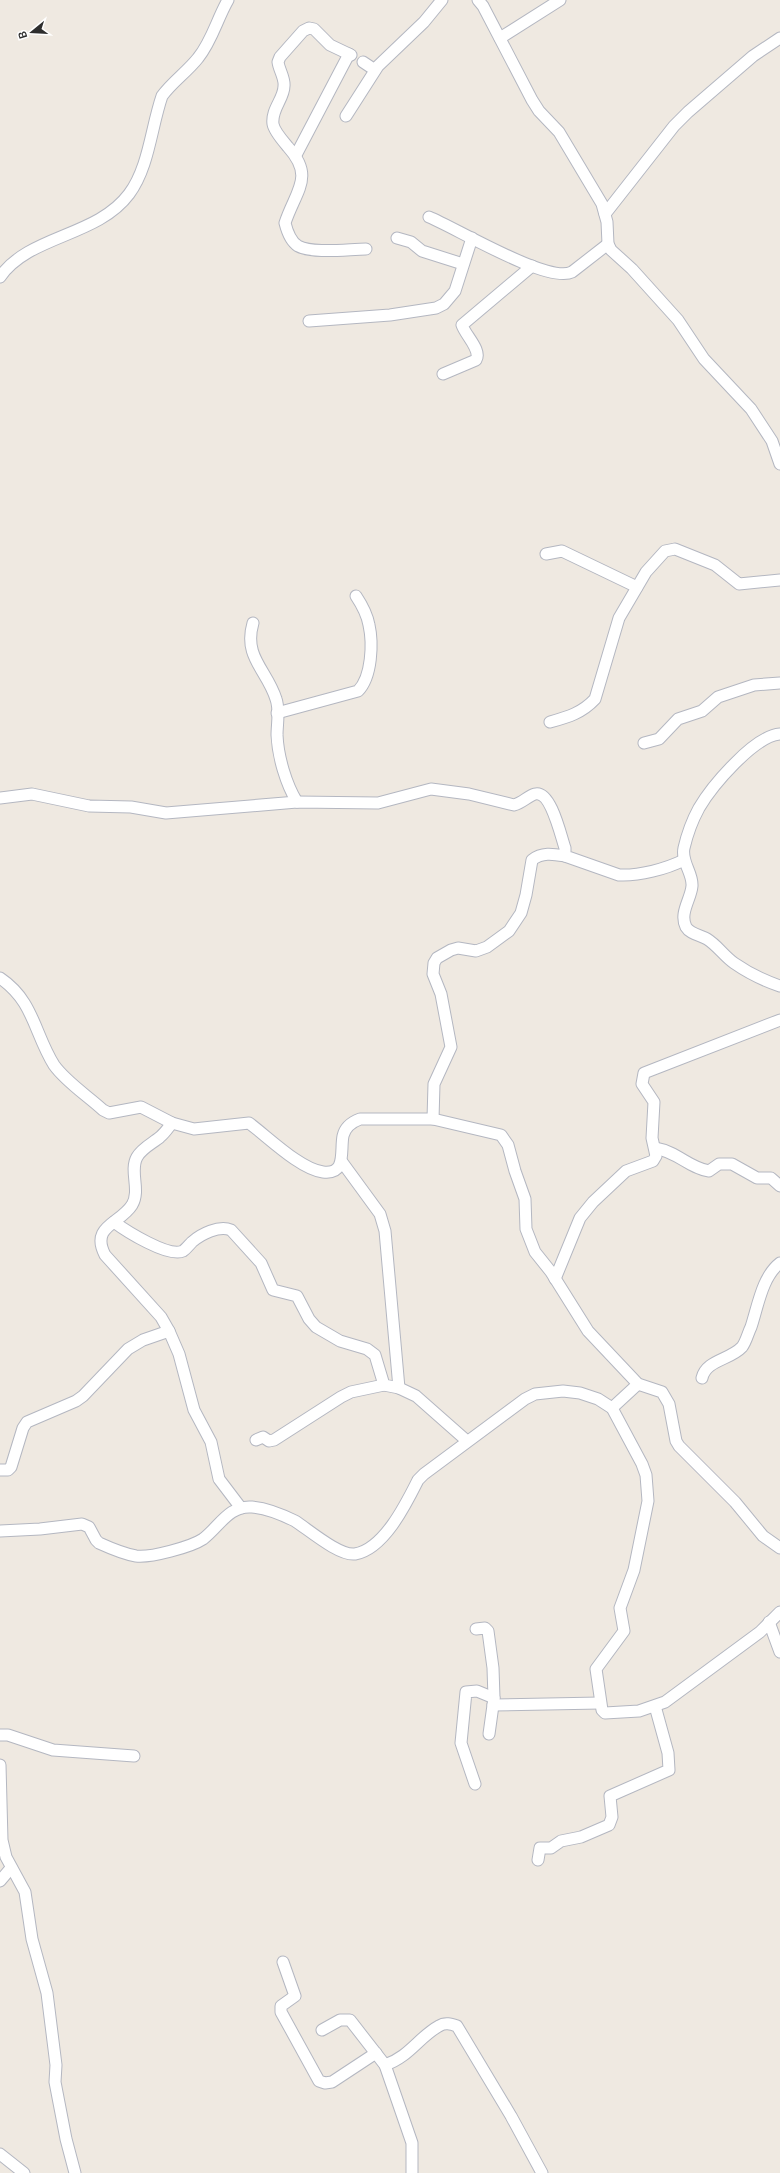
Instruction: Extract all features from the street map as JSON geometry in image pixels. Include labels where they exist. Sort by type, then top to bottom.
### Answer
[{"type":"street","points":[[0,277],[16,260],[92,224],[120,204],[128,195],[142,168],[162,96],[198,58],[215,28],[228,0]]},
{"type":"street","points":[[346,116],[375,70],[424,22],[442,0]]},
{"type":"street","points":[[478,0],[500,38],[538,111],[559,132],[602,204],[605,214],[608,244],[617,257],[632,269],[678,320],[704,359],[751,409],[769,436],[780,464]]},
{"type":"street","points":[[500,38],[560,0]]},
{"type":"street","points":[[296,155],[350,55],[330,45],[314,29],[309,28],[303,31],[280,57],[278,62],[278,68],[285,85],[274,110],[274,126],[296,155],[303,172],[299,188],[285,223],[291,239],[299,247],[314,250],[366,249]]},
{"type":"street","points":[[605,214],[633,181],[674,126],[753,56],[780,38]]},
{"type":"street","points":[[364,62],[375,70]]},
{"type":"street","points":[[429,217],[509,257],[532,266],[566,275],[580,267],[608,244]]},
{"type":"street","points":[[397,238],[411,242],[422,251],[463,264]]},
{"type":"street","points":[[309,321],[390,315],[436,308],[444,304],[455,291],[472,238]]},
{"type":"street","points":[[443,374],[476,360],[478,356],[477,352],[462,325],[532,266]]},
{"type":"street","points":[[550,722],[574,715],[586,709],[595,699],[619,618],[646,572],[665,551],[670,549],[680,551],[715,564],[739,584],[780,580]]},
{"type":"street","points":[[546,554],[562,552],[637,588]]},
{"type":"street","points":[[277,714],[358,691],[362,687],[369,658],[370,638],[365,611],[356,596]]},
{"type":"street","points":[[253,622],[250,644],[255,659],[276,697],[279,748],[290,788],[297,802]]},
{"type":"street","points":[[644,743],[659,739],[678,719],[702,710],[718,697],[754,685],[780,683]]},
{"type":"street","points":[[780,734],[759,742],[747,750],[699,808],[684,848],[684,860],[692,882],[684,913],[687,928],[691,932],[706,938],[733,962],[770,983],[780,986]]},
{"type":"street","points":[[0,798],[32,794],[80,805],[131,807],[166,813],[297,802],[378,803],[431,789],[469,794],[514,805],[520,804],[535,794],[541,794],[549,802],[565,848],[565,856]]},
{"type":"street","points":[[433,1119],[434,1084],[451,1047],[441,994],[432,974],[434,963],[437,958],[451,950],[458,948],[476,951],[487,947],[509,931],[523,907],[532,860],[538,855],[548,854],[565,856],[619,875],[627,875],[674,865],[684,860]]},
{"type":"street","points":[[0,978],[14,990],[29,1009],[55,1066],[104,1110],[115,1112],[141,1107],[172,1123],[194,1129],[249,1123],[281,1149],[314,1170],[328,1172],[339,1167],[342,1162],[343,1135],[352,1122],[360,1119],[433,1119],[496,1132],[505,1139],[526,1199],[526,1229],[535,1252],[555,1279],[588,1331],[638,1384],[662,1392],[669,1404],[676,1440],[679,1446],[735,1502],[763,1536],[780,1548]]},
{"type":"street","points":[[555,1279],[580,1218],[597,1197],[626,1171],[653,1161],[656,1156],[652,1138],[654,1102],[642,1084],[644,1073],[780,1020]]},
{"type":"street","points":[[172,1123],[164,1133],[136,1158],[134,1165],[135,1197],[128,1210],[101,1236],[102,1249],[105,1255],[161,1318],[169,1331],[178,1349],[194,1410],[211,1442],[219,1479],[241,1508]]},
{"type":"street","points":[[655,1148],[674,1153],[699,1169],[708,1171],[719,1164],[732,1164],[753,1176],[771,1178],[780,1186]]},
{"type":"street","points":[[342,1162],[380,1214],[384,1231],[399,1388]]},
{"type":"street","points":[[114,1222],[130,1233],[172,1253],[184,1251],[196,1239],[215,1230],[226,1228],[231,1230],[261,1263],[273,1290],[297,1296],[312,1324],[340,1341],[367,1349],[375,1355],[384,1385]]},
{"type":"street","points":[[702,1378],[704,1370],[732,1354],[742,1346],[770,1274],[780,1263]]},
{"type":"street","points":[[0,1470],[8,1470],[11,1467],[23,1428],[27,1422],[76,1401],[83,1396],[135,1343],[169,1331]]},
{"type":"street","points":[[612,1408],[638,1384]]},
{"type":"street","points":[[256,1440],[263,1436],[269,1441],[274,1440],[351,1392],[384,1385],[399,1388],[421,1400],[467,1441]]},
{"type":"street","points":[[0,1531],[40,1529],[82,1524],[89,1527],[99,1543],[133,1555],[143,1556],[164,1553],[197,1542],[228,1514],[241,1508],[263,1509],[287,1518],[342,1552],[355,1554],[385,1535],[418,1480],[467,1441],[525,1399],[535,1394],[563,1391],[598,1399],[612,1408],[642,1464],[647,1482],[648,1501],[634,1570],[620,1608],[624,1631],[596,1669],[600,1703],[605,1713],[639,1711],[665,1702],[726,1658],[780,1612]]},
{"type":"street","points":[[769,1622],[780,1652]]},
{"type":"street","points":[[476,1628],[485,1628],[488,1631],[493,1668],[493,1702],[489,1734]]},
{"type":"street","points":[[475,1784],[462,1743],[466,1692],[477,1691],[493,1702],[600,1703]]},
{"type":"street","points":[[538,1860],[540,1848],[551,1848],[561,1841],[581,1837],[609,1826],[612,1817],[610,1796],[669,1770],[668,1753],[655,1706]]},
{"type":"street","points":[[0,1735],[8,1735],[53,1750],[134,1756]]},
{"type":"street","points":[[0,1765],[1,1831],[6,1857],[25,1892],[32,1938],[47,1993],[56,2065],[55,2082],[66,2139],[75,2173]]},
{"type":"street","points":[[0,1881],[11,1868]]},
{"type":"street","points":[[283,1962],[295,1996],[282,2006],[281,2012],[319,2081],[325,2083],[332,2082],[376,2053]]},
{"type":"street","points":[[322,2030],[340,2020],[350,2020],[385,2065],[412,2143],[412,2173]]},
{"type":"street","points":[[385,2065],[401,2058],[438,2026],[450,2023],[458,2026],[512,2116],[542,2173]]},
{"type":"street","points":[[2,2160],[24,2173]]}]
